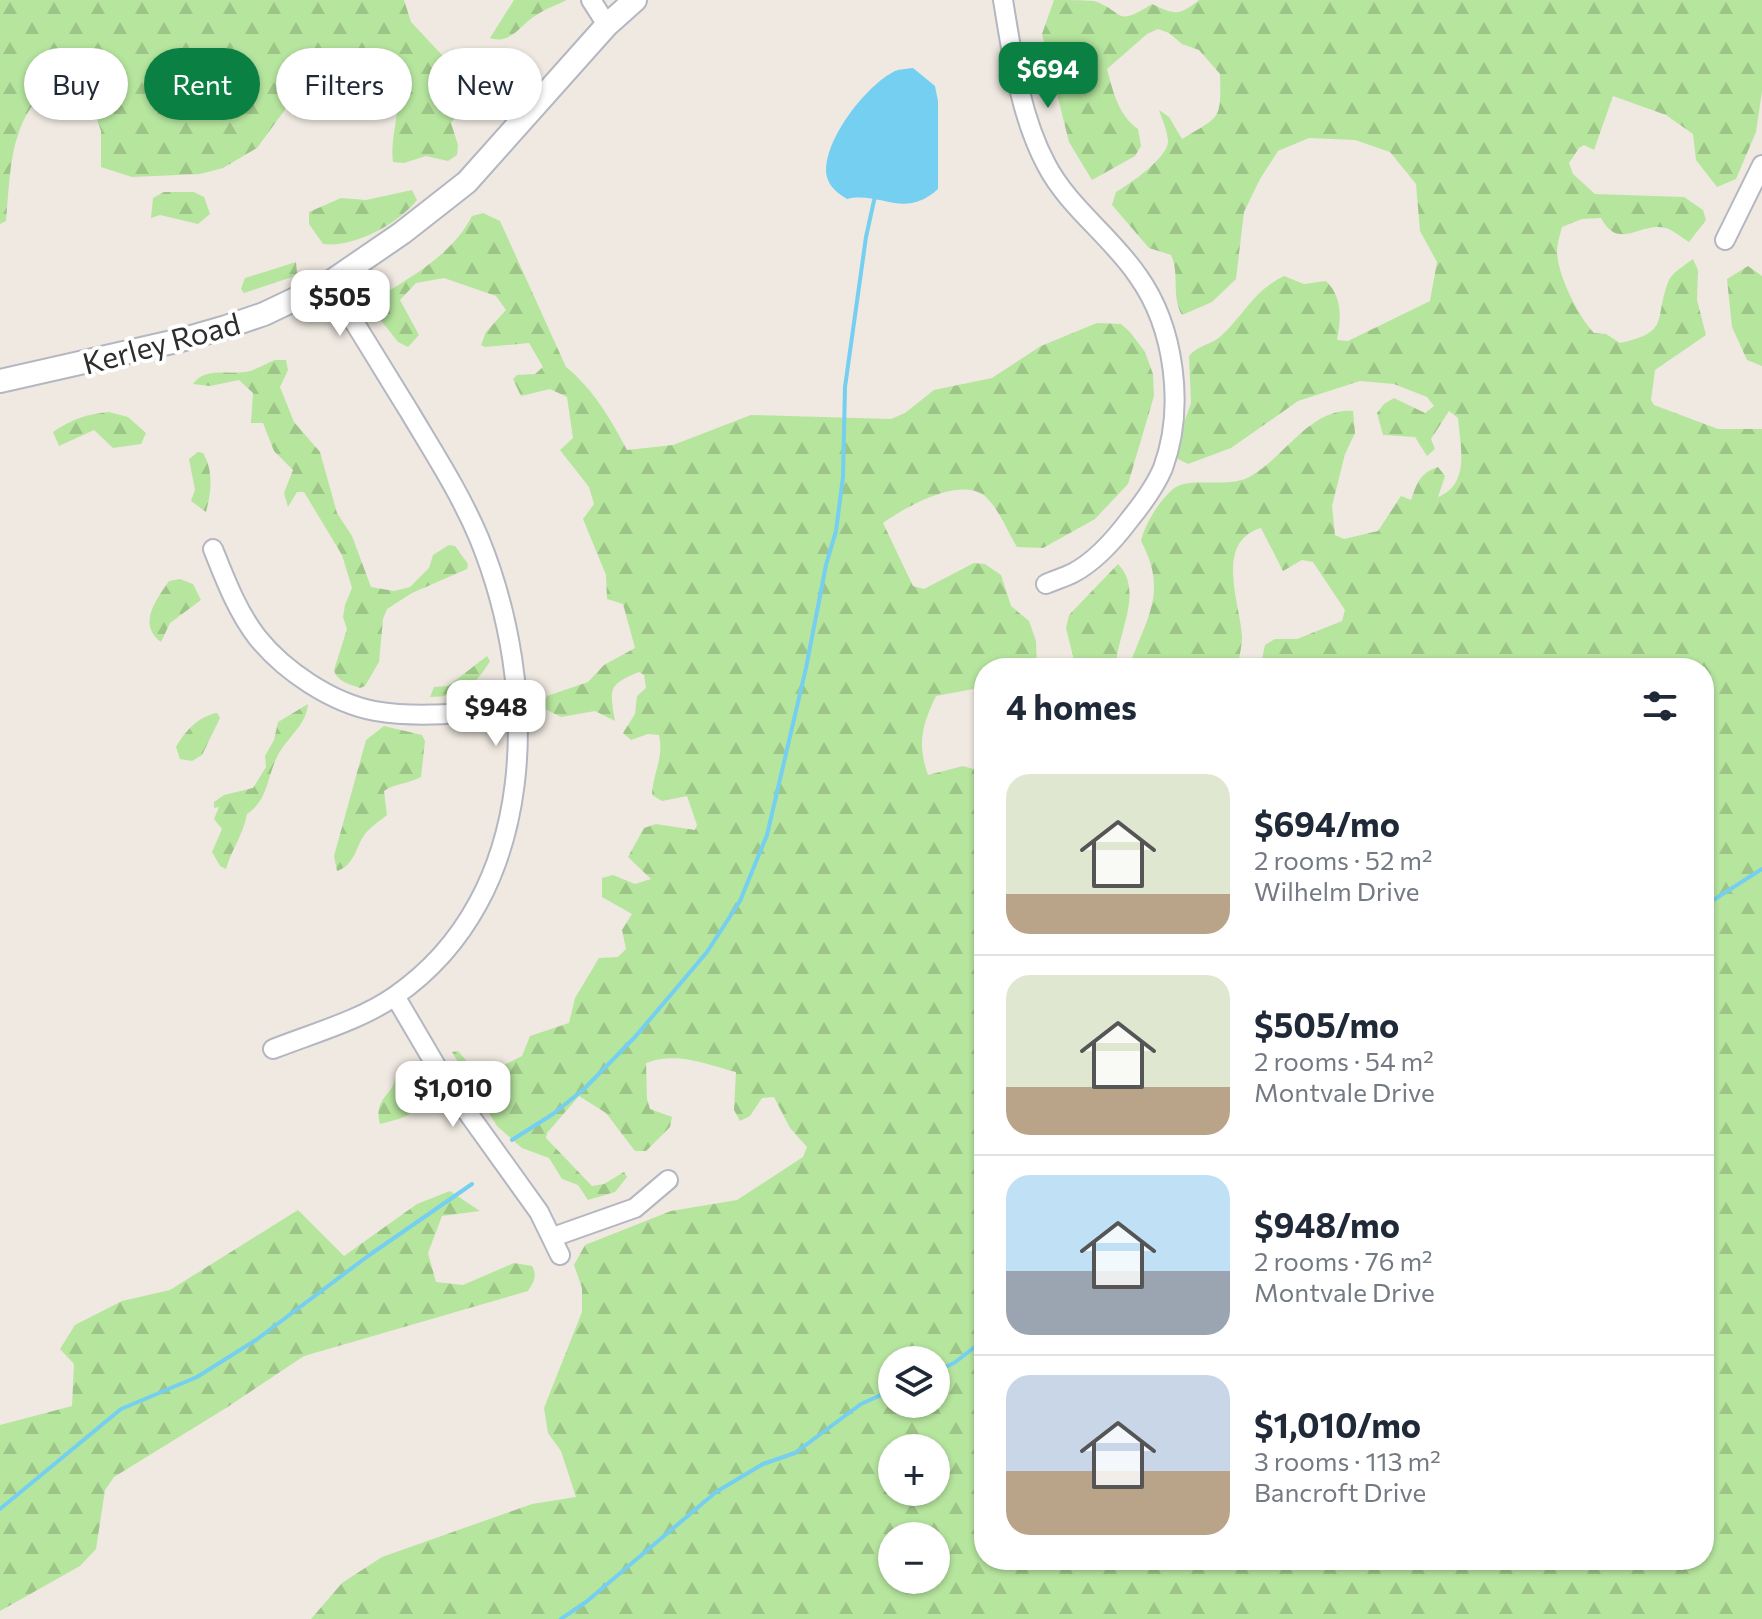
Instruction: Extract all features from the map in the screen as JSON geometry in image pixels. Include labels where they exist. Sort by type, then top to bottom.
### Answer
[{"type":"street","points":[[591,0],[607,25]]},
{"type":"street","name":"Kerley Road","points":[[0,381],[226,327],[264,314],[329,283],[402,233],[467,182],[607,25],[635,0]]},
{"type":"street","points":[[1003,0],[1034,139],[1062,190],[1139,276],[1154,303],[1165,333],[1174,379],[1170,437],[1163,466],[1149,494],[1119,534],[1098,554],[1074,572],[1046,584]]},
{"type":"street","points":[[1725,240],[1762,165]]},
{"type":"street","points":[[273,1049],[340,1023],[395,996],[451,941],[465,924],[493,871],[505,840],[517,775],[517,709],[504,615],[478,538],[448,474],[329,283]]},
{"type":"street","points":[[213,549],[231,592],[257,637],[298,674],[320,689],[374,711],[409,714],[517,709]]},
{"type":"street","points":[[395,996],[445,1081],[539,1212],[557,1246],[635,1208],[668,1180]]},
{"type":"green space","points":[[0,0],[404,0],[411,22],[435,48],[428,48],[428,120],[453,120],[451,123],[458,145],[457,155],[448,161],[426,156],[404,163],[393,162],[396,120],[412,120],[412,48],[276,48],[277,120],[257,148],[223,168],[200,174],[132,177],[101,167],[101,131],[97,120],[128,120],[128,48],[24,48],[24,120],[15,143],[6,221],[0,224]]},
{"type":"green space","points":[[514,0],[567,0],[538,14],[504,39],[490,38]]},
{"type":"green space","points":[[1054,0],[1094,1],[1125,16],[1152,4],[1177,12],[1199,0],[1762,0],[1762,91],[1756,132],[1736,179],[1717,187],[1696,160],[1693,134],[1666,115],[1613,96],[1594,150],[1584,145],[1569,163],[1573,174],[1595,194],[1684,197],[1703,210],[1706,220],[1689,242],[1666,228],[1647,228],[1623,234],[1608,228],[1601,218],[1582,219],[1562,227],[1557,252],[1565,284],[1588,326],[1594,333],[1606,334],[1620,343],[1654,329],[1669,280],[1693,259],[1698,270],[1697,300],[1706,335],[1655,370],[1651,400],[1654,405],[1718,429],[1762,429],[1762,1619],[311,1619],[342,1583],[382,1557],[532,1504],[576,1497],[561,1451],[548,1433],[544,1408],[582,1312],[582,1288],[574,1265],[585,1245],[671,1211],[737,1200],[803,1157],[807,1147],[790,1128],[774,1097],[762,1098],[750,1116],[740,1121],[734,1110],[736,1072],[680,1058],[657,1060],[646,1063],[647,1099],[650,1109],[672,1117],[670,1127],[646,1151],[635,1151],[606,1113],[579,1096],[547,1133],[546,1138],[592,1186],[604,1184],[624,1172],[627,1177],[615,1192],[588,1200],[578,1185],[562,1179],[549,1158],[522,1148],[497,1126],[452,1052],[458,1051],[476,1072],[494,1070],[522,1056],[530,1036],[569,1023],[575,998],[599,958],[618,957],[626,949],[622,930],[632,914],[602,897],[602,878],[613,875],[635,884],[651,879],[628,857],[644,828],[656,824],[695,830],[697,825],[687,796],[662,801],[652,795],[660,751],[659,735],[648,734],[631,740],[623,733],[635,714],[637,696],[646,688],[644,675],[639,672],[613,689],[615,721],[595,711],[561,717],[541,707],[547,696],[588,682],[604,665],[635,648],[623,604],[607,599],[606,575],[583,519],[594,504],[589,487],[560,450],[573,438],[567,397],[550,389],[521,396],[513,379],[517,375],[535,374],[543,367],[529,343],[481,345],[486,332],[506,310],[496,296],[444,278],[416,283],[400,300],[419,335],[408,347],[398,342],[372,309],[371,302],[441,255],[472,216],[483,213],[500,221],[566,367],[601,405],[627,450],[673,445],[751,415],[891,419],[905,413],[934,390],[992,378],[1041,346],[1097,323],[1121,324],[1130,332],[1145,352],[1153,374],[1154,396],[1128,484],[1095,519],[1043,548],[1017,547],[987,498],[977,492],[949,491],[919,502],[883,523],[913,586],[924,589],[974,563],[985,564],[1001,575],[1011,606],[1029,621],[1036,641],[1037,658],[974,658],[974,689],[936,696],[924,726],[922,744],[928,775],[963,766],[974,769],[974,1570],[1714,1570],[1714,658],[1262,658],[1265,645],[1275,639],[1297,639],[1342,621],[1345,610],[1313,562],[1302,560],[1283,571],[1261,528],[1247,535],[1238,546],[1234,560],[1233,575],[1242,636],[1239,658],[1132,658],[1149,615],[1154,588],[1149,558],[1141,541],[1153,513],[1173,489],[1189,483],[1242,480],[1263,468],[1311,425],[1338,412],[1353,411],[1355,433],[1345,454],[1332,506],[1335,535],[1344,539],[1378,531],[1401,496],[1411,500],[1420,479],[1432,469],[1438,467],[1445,476],[1438,497],[1448,491],[1459,473],[1461,451],[1458,418],[1449,411],[1431,439],[1435,449],[1427,456],[1415,437],[1383,435],[1377,413],[1394,398],[1425,413],[1434,406],[1427,397],[1394,384],[1360,381],[1298,401],[1231,448],[1188,464],[1178,459],[1175,448],[1191,403],[1189,356],[1221,336],[1256,296],[1273,282],[1284,276],[1304,284],[1326,281],[1338,301],[1337,340],[1348,341],[1430,301],[1437,262],[1420,231],[1416,184],[1390,152],[1355,140],[1309,138],[1278,151],[1244,212],[1236,279],[1212,302],[1182,315],[1171,255],[1149,248],[1112,205],[1116,192],[1147,170],[1166,148],[1167,134],[1159,110],[1169,117],[1182,139],[1205,125],[1219,109],[1220,74],[1199,50],[1182,44],[1169,33],[1158,29],[1147,34],[1107,69],[1121,110],[1138,129],[1141,146],[1135,156],[1092,180],[1069,142],[1042,34]]},
{"type":"green space","points":[[412,190],[417,200],[409,209],[387,226],[361,238],[323,244],[309,224],[309,212],[341,198],[366,200]]},
{"type":"green space","points":[[164,192],[194,192],[204,197],[210,214],[198,224],[160,215],[151,218],[153,198]]},
{"type":"green space","points":[[296,262],[297,273],[292,277],[244,293],[241,289],[245,278]]},
{"type":"green space","points":[[1748,266],[1762,276],[1762,366],[1747,360],[1732,327],[1727,279]]},
{"type":"green space","points":[[275,360],[286,360],[288,370],[280,387],[294,422],[320,452],[337,513],[352,536],[371,587],[394,591],[410,587],[429,568],[433,555],[449,545],[455,546],[468,564],[467,569],[412,593],[387,609],[383,619],[379,662],[365,686],[360,688],[341,680],[334,670],[347,629],[343,617],[352,588],[342,555],[304,492],[297,492],[288,507],[284,493],[293,470],[274,451],[263,423],[251,423],[253,393],[239,380],[210,386],[193,384],[204,375],[248,371]]},
{"type":"green space","points":[[109,412],[128,417],[146,433],[141,444],[113,448],[94,430],[59,446],[53,432],[80,418]]},
{"type":"green space","points":[[198,452],[203,453],[210,475],[206,512],[191,501],[195,490],[189,459]]},
{"type":"green space","points":[[1118,564],[1126,575],[1129,601],[1117,658],[1074,658],[1066,628],[1069,615]]},
{"type":"green space","points":[[180,579],[193,584],[201,600],[170,623],[161,642],[150,628],[151,612],[169,581]]},
{"type":"green space","points":[[487,656],[490,661],[473,683],[450,695],[430,697],[434,687],[448,686]]},
{"type":"green space","points":[[308,704],[301,724],[275,761],[260,802],[247,814],[226,869],[220,866],[212,852],[222,829],[214,819],[219,807],[214,808],[214,802],[224,795],[253,788],[266,767],[265,756],[274,740],[278,722]]},
{"type":"green space","points":[[217,713],[220,718],[202,755],[192,761],[180,759],[176,747],[184,735],[198,721]]},
{"type":"green space","points":[[384,726],[422,735],[425,741],[421,777],[384,791],[387,815],[367,831],[348,865],[337,871],[334,856],[366,740]]},
{"type":"green space","points":[[402,1072],[422,1101],[409,1114],[380,1124],[381,1102],[392,1088],[396,1075]]},
{"type":"green space","points":[[450,1191],[480,1211],[442,1216],[428,1253],[436,1282],[463,1285],[514,1263],[532,1266],[534,1270],[535,1276],[528,1291],[304,1356],[114,1477],[105,1490],[96,1549],[80,1566],[0,1611],[0,1425],[72,1406],[74,1364],[60,1349],[75,1325],[122,1301],[170,1290],[298,1210],[344,1256],[417,1204]]},
{"type":"water","points":[[913,68],[935,86],[938,101],[938,189],[914,203],[892,203],[871,198],[847,199],[838,193],[827,177],[831,148],[838,133],[859,102],[883,78],[895,71]]},
{"type":"waterway","points":[[512,1140],[553,1114],[584,1089],[635,1037],[707,952],[740,901],[767,835],[836,531],[843,477],[845,387],[866,237],[875,196]]},
{"type":"waterway","points":[[1714,900],[1762,869]]},
{"type":"waterway","points":[[0,1509],[121,1409],[197,1377],[256,1340],[368,1256],[472,1184]]},
{"type":"waterway","points":[[950,1365],[974,1348]]},
{"type":"waterway","points":[[561,1619],[586,1602],[716,1492],[763,1464],[795,1453],[861,1404],[878,1396]]}]
